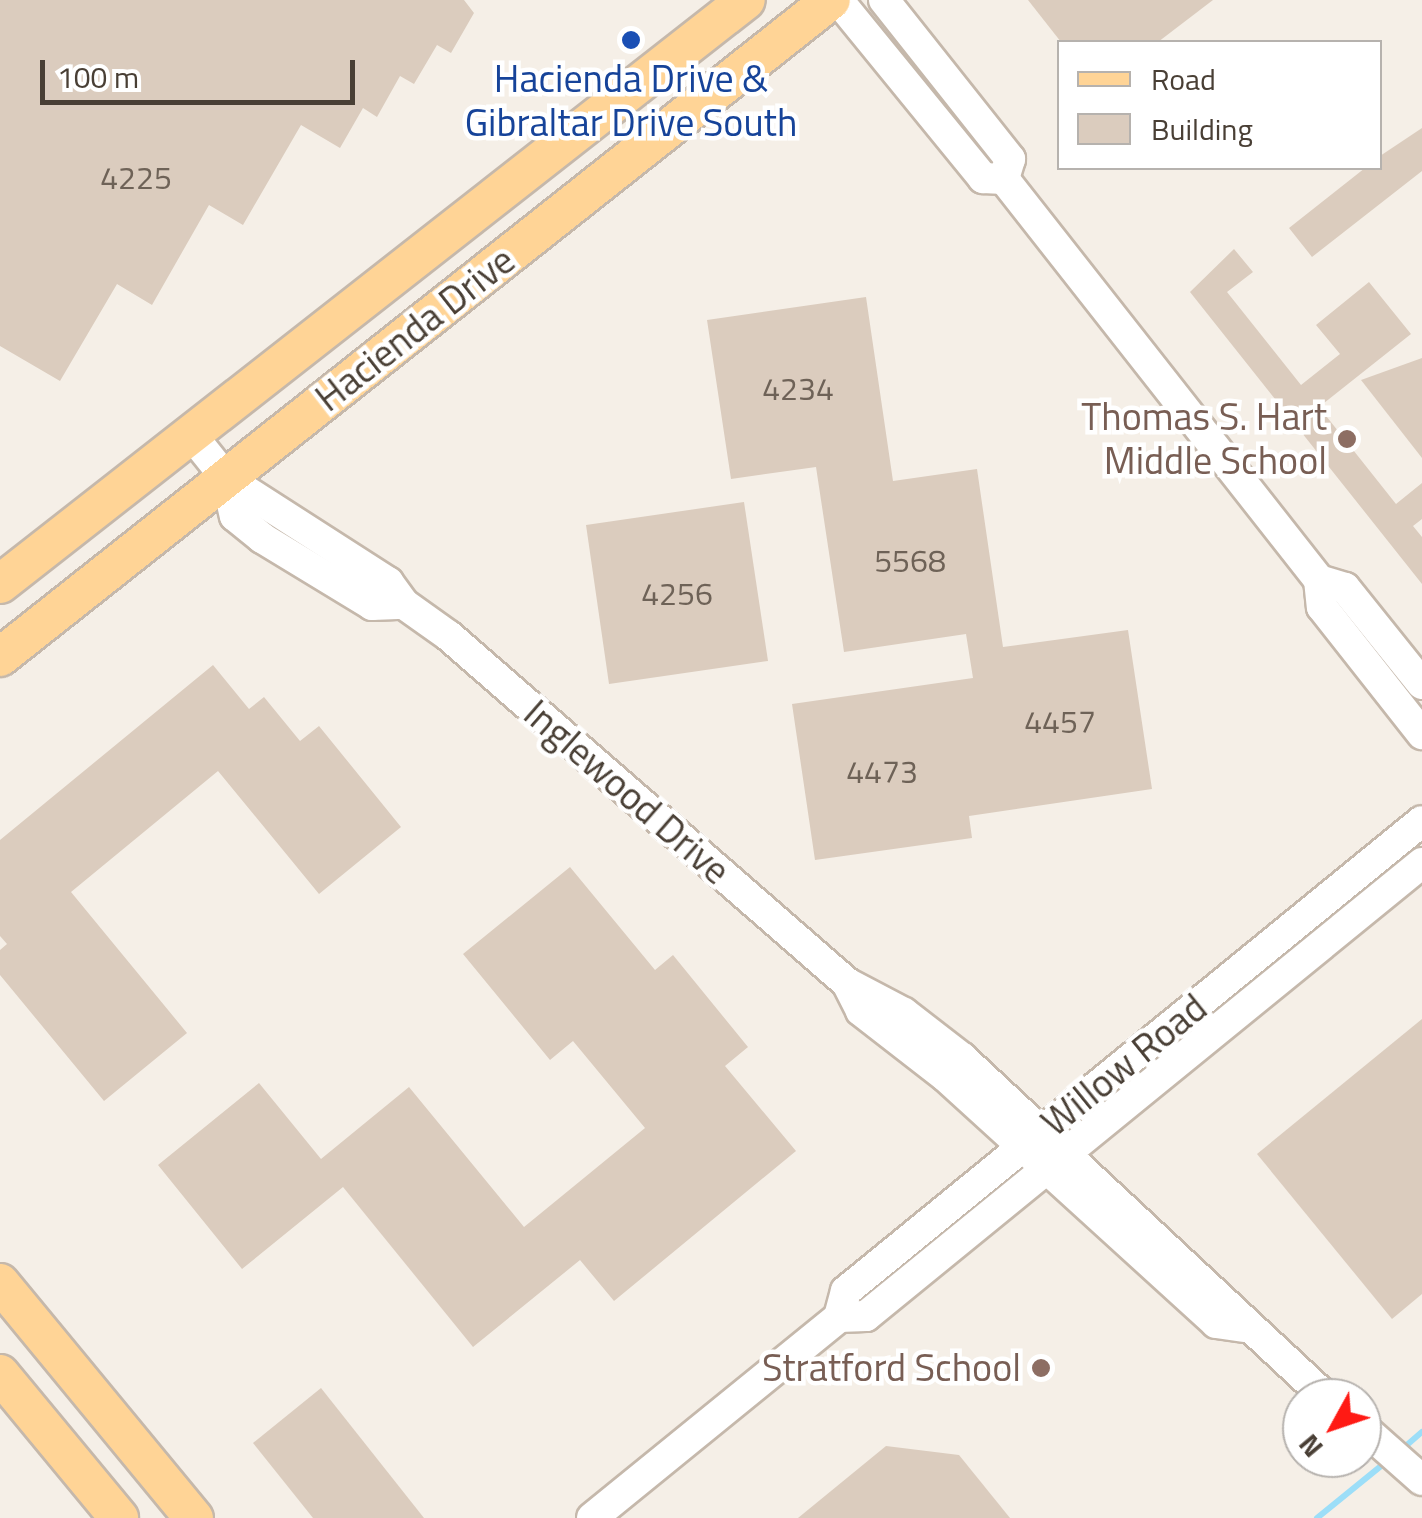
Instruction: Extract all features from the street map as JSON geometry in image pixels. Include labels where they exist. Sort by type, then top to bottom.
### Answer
[{"type":"main road","name":"Hacienda Drive","points":[[0,584],[746,0]]},
{"type":"main road","name":"Hacienda Drive","points":[[0,657],[834,0]]},
{"type":"main road","points":[[0,1282],[194,1518]]},
{"type":"main road","points":[[0,1374],[118,1518]]},
{"type":"street","points":[[834,0],[983,178],[1004,180],[1319,580],[1322,607],[1422,734]]},
{"type":"street","points":[[884,0],[1010,159],[1004,180]]},
{"type":"street","name":"Inglewood Drive","points":[[190,433],[226,478],[234,516],[262,538],[372,604],[404,604],[448,636],[847,983],[904,1013],[1056,1163],[1231,1304],[1244,1326],[1304,1378]]},
{"type":"street","points":[[1319,580],[1345,588],[1422,684]]},
{"type":"street","name":"Willow Road","points":[[839,1318],[846,1291],[1422,821]]},
{"type":"street","name":"Willow Road","points":[[592,1518],[839,1318],[866,1316],[1422,863]]},
{"type":"street","points":[[1382,1444],[1422,1480]]},
{"type":"building","points":[[0,0],[464,0],[474,13],[451,53],[437,45],[414,84],[400,76],[377,117],[363,108],[340,148],[301,125],[243,225],[209,205],[152,305],[117,284],[60,381],[0,346]]},
{"type":"building","points":[[1028,0],[1213,0],[1161,40],[1059,40]]},
{"type":"building","points":[[1422,128],[1422,171],[1312,257],[1289,228],[1362,170],[1382,170],[1382,155]]},
{"type":"building","points":[[1234,249],[1253,272],[1227,292],[1301,385],[1340,354],[1316,325],[1369,282],[1411,334],[1319,407],[1396,504],[1422,483],[1422,519],[1413,526],[1422,537],[1422,584],[1190,292]]},
{"type":"building","points":[[866,297],[893,481],[977,469],[1003,647],[1128,630],[1152,789],[969,816],[972,838],[815,860],[792,704],[973,678],[966,634],[844,652],[816,467],[731,479],[707,320]]},
{"type":"building","points":[[1422,358],[1422,458],[1361,380]]},
{"type":"building","points":[[744,502],[768,661],[609,684],[586,525]]},
{"type":"building","points":[[213,665],[249,709],[264,697],[300,741],[319,726],[401,827],[319,894],[218,771],[71,892],[187,1033],[104,1101],[0,975],[0,950],[7,944],[0,936],[0,840]]},
{"type":"building","points":[[570,867],[655,970],[673,955],[748,1047],[725,1066],[796,1151],[614,1301],[580,1260],[473,1347],[343,1187],[242,1269],[158,1165],[259,1083],[321,1159],[409,1087],[524,1227],[645,1128],[573,1041],[550,1060],[463,954]]},
{"type":"building","points":[[1422,1019],[1422,1294],[1392,1319],[1257,1154]]},
{"type":"building","points":[[321,1388],[424,1518],[313,1518],[253,1443]]},
{"type":"building","points":[[886,1446],[959,1455],[1010,1518],[798,1518]]},
{"type":"waterway","points":[[1400,1451],[1422,1432]]},
{"type":"waterway","points":[[1317,1518],[1386,1462]]},
{"type":"place","name":"Hacienda Drive & Gibraltar Drive South","points":[[631,40]]},
{"type":"place","name":"Thomas S. Hart Middle School","points":[[1347,439]]},
{"type":"place","name":"Stratford School","points":[[1041,1368]]}]
